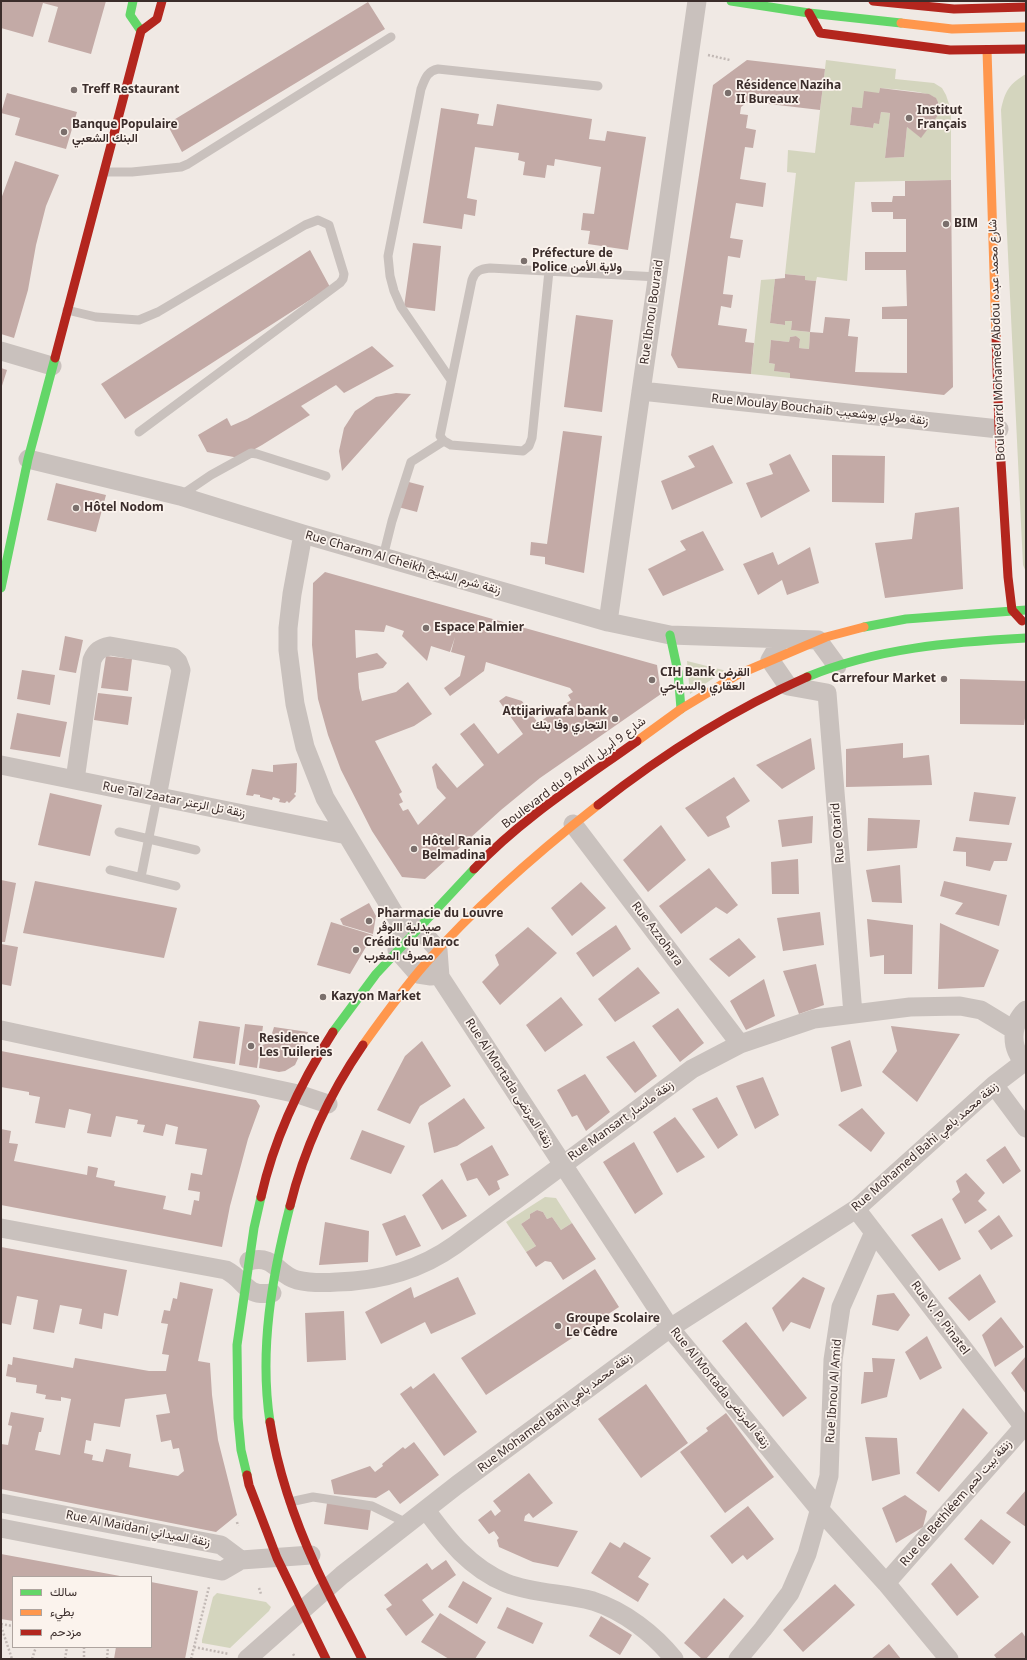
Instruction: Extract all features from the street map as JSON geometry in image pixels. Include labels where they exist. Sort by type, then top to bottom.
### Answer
[{"type":"street","points":[[133,1],[130,15],[141,31]]},
{"type":"street","points":[[1,588],[5,547],[141,31],[157,19],[162,1]]},
{"type":"street","name":"Rue Ibnou Bouraid","points":[[608,622],[697,1]]},
{"type":"street","points":[[731,1],[809,13],[952,29],[1026,27]]},
{"type":"street","points":[[873,1],[931,7],[984,5],[1026,7]]},
{"type":"street","points":[[809,13],[817,5]]},
{"type":"street","points":[[809,13],[820,33],[950,50],[1026,49]]},
{"type":"street","name":"Boulevard Mohamed Abdou شارع محمد عبده","points":[[987,50],[999,429],[1008,577],[1012,610]]},
{"type":"street","points":[[1,351],[52,366]]},
{"type":"street","name":"Rue Moulay Bouchaib زنقة مولاي بوشعيب","points":[[641,390],[999,429]]},
{"type":"street","name":"Rue Charam Al Cheikh زنقة شرم الشيخ","points":[[28,459],[180,496],[303,534],[608,622],[670,635],[818,640]]},
{"type":"street","points":[[303,534],[292,594],[288,628],[290,673],[303,740],[325,798],[347,835],[410,926],[438,950]]},
{"type":"street","points":[[1012,610],[1026,625]]},
{"type":"street","name":"Boulevard du 9 Avril شارع 9 أبريل","points":[[410,926],[514,831],[554,800],[681,709],[739,674],[818,640],[861,628],[906,619],[1026,610]]},
{"type":"street","points":[[670,635],[681,686],[681,709]]},
{"type":"street","points":[[362,1659],[326,1588],[290,1502],[276,1457],[272,1437],[267,1389],[272,1293],[276,1266],[295,1188],[305,1155],[328,1104],[363,1043],[400,994],[438,950],[504,884],[573,824],[620,787],[670,751],[730,714],[788,686],[837,666],[925,645],[1026,638]]},
{"type":"street","points":[[782,639],[770,660],[788,686]]},
{"type":"street","points":[[818,640],[837,666]]},
{"type":"street","points":[[74,780],[92,660],[95,652],[110,646],[173,657],[178,662],[180,670],[156,797]]},
{"type":"street","name":"Rue Otarid","points":[[788,686],[827,693],[853,1014]]},
{"type":"street","name":"Rue Tal Zaatar زنقة تل الزعتر","points":[[1,765],[347,835]]},
{"type":"street","name":"Rue Azzohara","points":[[573,824],[740,1044]]},
{"type":"street","points":[[326,1659],[277,1558],[248,1485],[242,1450],[237,1389],[237,1345],[254,1228],[266,1175],[275,1147],[298,1094],[319,1054],[376,974],[397,950],[410,926]]},
{"type":"street","points":[[397,950],[418,974],[440,977]]},
{"type":"street","name":"Rue Al Mortada زنقة المرتضى","points":[[438,950],[440,977],[670,1328],[819,1509],[886,1583],[948,1659]]},
{"type":"street","name":"Rue Mansart زنقة مانسار","points":[[250,1261],[263,1259],[270,1261],[283,1272],[296,1280],[326,1283],[368,1280],[391,1275],[415,1267],[444,1253],[692,1069],[740,1044],[814,1019],[910,1007],[960,1006],[981,1010],[1014,1030]]},
{"type":"street","points":[[1025,1063],[1016,1049],[1013,1038],[1018,1019],[1026,1010]]},
{"type":"street","points":[[1,1030],[298,1094],[328,1104]]},
{"type":"street","name":"Rue Mohamed Bahi زنقة محمد باهي","points":[[247,1659],[326,1588],[426,1510],[670,1328],[856,1209],[994,1085],[1025,1063]]},
{"type":"street","points":[[994,1085],[1026,1128]]},
{"type":"street","name":"Rue V. P. Pinatel","points":[[856,1209],[1024,1425]]},
{"type":"street","points":[[1,1228],[226,1270],[237,1278],[245,1288],[258,1293],[272,1293]]},
{"type":"street","name":"Rue Ibnou Al Amid","points":[[738,1659],[763,1629],[790,1592],[807,1554],[829,1476],[833,1360],[841,1307],[874,1232]]},
{"type":"street","name":"Rue de Bethléem زنقة بيت لحم","points":[[886,1583],[1024,1425]]},
{"type":"street","name":"Rue Al Maidani زنقة الميداني","points":[[1,1503],[221,1545],[241,1560],[222,1571],[1,1528]]},
{"type":"street","points":[[426,1510],[454,1547],[470,1562],[490,1575],[506,1583],[523,1588],[593,1602],[609,1608],[640,1627],[656,1640],[674,1659]]},
{"type":"street","points":[[148,1556],[151,1532]]},
{"type":"street","points":[[241,1560],[311,1555]]},
{"type":"lane","points":[[103,172],[132,172],[181,167],[188,164],[391,37]]},
{"type":"lane","points":[[451,380],[401,307],[394,291],[390,276],[388,256],[425,78],[432,70],[438,69],[598,86]]},
{"type":"lane","points":[[67,310],[96,318],[139,320],[158,312],[305,225],[318,220],[329,226],[344,274],[342,281],[139,432]]},
{"type":"lane","points":[[549,271],[532,438],[529,446],[523,451],[451,445],[444,441],[440,436],[474,273],[481,269],[490,268],[549,271],[658,277]]},
{"type":"lane","points":[[383,557],[392,521],[412,462],[444,441]]},
{"type":"lane","points":[[180,496],[211,475],[251,453],[326,476]]},
{"type":"lane","points":[[141,877],[156,797]]},
{"type":"lane","points":[[119,832],[196,850]]},
{"type":"lane","points":[[110,870],[176,886]]},
{"type":"lane","points":[[290,1502],[313,1497],[372,1506],[409,1524]]},
{"type":"path","points":[[701,54],[730,60]]},
{"type":"path","points":[[237,1522],[238,1526]]},
{"type":"path","points":[[191,1659],[209,1585]]},
{"type":"path","points":[[259,1588],[261,1594]]},
{"type":"path","points":[[12,1626],[1,1625],[12,1659]]},
{"type":"path","points":[[194,1647],[229,1654]]},
{"type":"path","points":[[32,1659],[36,1648]]},
{"type":"path","points":[[65,1659],[66,1648]]},
{"type":"path","points":[[84,1648],[84,1659]]},
{"type":"path","points":[[107,1659],[108,1648]]},
{"type":"green space","points":[[826,60],[896,69],[895,79],[934,83],[942,88],[946,95],[951,110],[951,180],[855,182],[847,281],[817,277],[816,281],[805,280],[805,276],[785,274],[796,173],[787,172],[788,150],[815,153]],"holes":[[[880,88],[930,95],[937,100],[939,105],[939,114],[921,137],[907,127],[904,157],[885,158],[890,113],[881,112],[879,123],[874,123],[873,128],[850,125],[852,107],[862,108],[879,93]]]},
{"type":"green space","points":[[1026,74],[1026,572],[1023,565],[1001,110],[1006,93],[1015,81]]},
{"type":"green space","points":[[775,279],[770,323],[785,325],[785,321],[792,321],[791,330],[810,332],[809,349],[799,348],[800,339],[796,336],[790,337],[789,342],[771,340],[769,363],[775,364],[775,371],[790,373],[790,378],[751,374],[761,280]]},
{"type":"green space","points":[[687,661],[723,670],[724,671],[690,694]]},
{"type":"green space","points":[[545,1197],[556,1198],[572,1223],[561,1230],[552,1217],[547,1219],[543,1212],[537,1210],[530,1214],[530,1218],[521,1224],[536,1246],[526,1252],[506,1222]]},
{"type":"green space","points":[[217,1593],[266,1602],[271,1607],[269,1611],[230,1648],[202,1643],[213,1597]]},
{"type":"building","points":[[2,1],[106,1],[91,54],[48,42],[58,7],[43,3],[33,37],[1,28]]},
{"type":"building","points":[[368,2],[385,29],[182,152],[167,124]]},
{"type":"building","points":[[747,60],[825,69],[820,110],[769,104],[760,93],[741,107],[740,114],[748,115],[746,128],[756,130],[753,148],[745,147],[740,179],[766,183],[763,207],[736,203],[730,238],[743,240],[740,258],[728,256],[723,294],[733,295],[731,308],[721,306],[718,325],[747,329],[745,342],[754,343],[751,374],[678,368],[671,355],[713,85]]},
{"type":"building","points":[[880,88],[929,94],[936,98],[938,102],[939,114],[921,138],[907,127],[904,157],[885,158],[890,113],[881,112],[879,124],[874,123],[873,128],[850,125],[852,107],[862,108],[864,91],[879,93]]},
{"type":"building","points":[[7,93],[77,112],[66,149],[15,135],[20,118],[1,113]]},
{"type":"building","points":[[497,104],[592,119],[589,139],[605,141],[607,131],[646,137],[628,250],[588,244],[590,231],[581,230],[583,213],[594,214],[601,167],[555,159],[554,166],[547,165],[545,178],[523,175],[525,162],[518,160],[519,153],[475,147],[467,198],[477,200],[475,216],[464,214],[462,229],[423,223],[441,108],[479,114],[477,124],[493,126]]},
{"type":"building","points":[[15,161],[59,175],[46,206],[36,245],[28,290],[14,338],[1,334],[1,199]]},
{"type":"building","points":[[951,180],[953,387],[944,395],[790,378],[790,373],[774,371],[775,364],[769,363],[771,340],[789,342],[790,337],[796,336],[800,339],[799,348],[809,349],[810,332],[823,333],[825,317],[850,319],[848,336],[858,337],[855,372],[907,373],[907,319],[882,319],[882,307],[907,306],[906,270],[865,270],[865,252],[906,252],[906,219],[893,219],[893,212],[872,212],[871,202],[892,202],[893,196],[905,196],[905,181]]},
{"type":"building","points":[[413,243],[441,246],[435,311],[404,307]]},
{"type":"building","points":[[310,250],[330,287],[125,419],[101,384]]},
{"type":"building","points":[[785,274],[805,276],[805,280],[816,281],[810,332],[791,330],[792,321],[785,321],[785,325],[770,323],[775,279],[785,278]]},
{"type":"building","points":[[576,315],[613,320],[602,412],[564,407]]},
{"type":"building","points":[[372,346],[394,366],[344,393],[336,385],[301,406],[310,415],[239,458],[207,452],[198,435],[227,418],[231,426],[247,419]]},
{"type":"building","points":[[1,368],[7,370],[1,389]]},
{"type":"building","points":[[396,393],[411,394],[342,471],[339,451],[344,428],[355,411],[376,397]]},
{"type":"building","points":[[563,431],[602,436],[584,573],[545,564],[545,557],[530,555],[531,542],[547,544]]},
{"type":"building","points":[[713,445],[733,483],[672,510],[661,481],[695,467],[688,456]]},
{"type":"building","points":[[790,454],[810,491],[761,518],[746,483],[773,474],[769,464]]},
{"type":"building","points":[[832,455],[885,456],[884,503],[832,502]]},
{"type":"building","points":[[405,481],[424,486],[417,512],[398,507]]},
{"type":"building","points":[[56,483],[106,495],[96,532],[47,520]]},
{"type":"building","points":[[959,507],[963,589],[885,598],[875,543],[912,539],[915,513]]},
{"type":"building","points":[[703,531],[724,570],[663,596],[648,569],[686,550],[680,541]]},
{"type":"building","points":[[810,547],[819,583],[787,595],[782,580],[758,595],[743,564],[773,552],[778,565]]},
{"type":"building","points":[[325,572],[657,665],[661,694],[540,778],[501,810],[425,879],[402,877],[372,831],[341,770],[328,735],[318,699],[312,645],[313,583]],"holes":[[[386,625],[404,631],[402,636],[427,661],[431,646],[450,652],[455,637],[451,652],[465,656],[460,676],[444,688],[450,696],[484,671],[486,662],[570,688],[573,692],[568,695],[571,700],[538,723],[522,701],[506,696],[499,701],[523,734],[498,754],[474,723],[460,734],[484,765],[457,788],[436,763],[432,767],[437,788],[446,798],[418,825],[408,809],[403,811],[399,804],[403,802],[399,794],[402,792],[375,741],[414,726],[432,714],[408,682],[396,692],[362,701],[358,673],[383,668],[387,663],[377,653],[356,658],[355,630],[384,632]]]},
{"type":"building","points":[[65,636],[83,640],[76,673],[59,670]]},
{"type":"building","points":[[106,656],[132,659],[128,691],[101,688]]},
{"type":"building","points":[[22,670],[55,675],[50,705],[17,699]]},
{"type":"building","points":[[960,679],[1026,681],[1026,711],[1024,725],[960,724]]},
{"type":"building","points":[[98,693],[132,697],[128,725],[94,720]]},
{"type":"building","points":[[17,713],[67,722],[60,757],[10,749]]},
{"type":"building","points":[[811,738],[815,769],[782,789],[756,765]]},
{"type":"building","points":[[903,743],[903,758],[929,755],[932,785],[846,787],[846,749]]},
{"type":"building","points":[[297,763],[296,792],[294,794],[296,796],[289,803],[287,801],[285,803],[279,802],[280,799],[273,797],[272,800],[260,797],[260,795],[246,795],[252,769],[273,772],[273,765]]},
{"type":"building","points":[[734,777],[750,801],[726,817],[730,827],[708,837],[685,808]]},
{"type":"building","points":[[974,792],[1016,797],[1009,825],[969,821]]},
{"type":"building","points":[[50,793],[102,805],[90,856],[38,845]]},
{"type":"building","points":[[813,816],[812,843],[782,847],[778,820]]},
{"type":"building","points":[[868,818],[920,820],[917,848],[867,851]]},
{"type":"building","points":[[661,825],[686,860],[648,892],[623,860]]},
{"type":"building","points":[[956,837],[1012,843],[1007,861],[994,861],[990,871],[966,866],[966,852],[953,851]]},
{"type":"building","points":[[798,859],[799,894],[772,894],[771,862]]},
{"type":"building","points":[[900,865],[902,903],[872,902],[866,870]]},
{"type":"building","points":[[709,868],[738,905],[727,914],[716,907],[681,934],[659,906]]},
{"type":"building","points":[[1,880],[16,883],[5,942],[1,942]]},
{"type":"building","points":[[35,881],[177,908],[164,958],[23,933]]},
{"type":"building","points":[[944,881],[1007,895],[999,926],[955,914],[963,903],[940,896]]},
{"type":"building","points":[[581,882],[606,908],[572,936],[551,908]]},
{"type":"building","points":[[369,903],[376,916],[373,934],[343,925],[340,919]]},
{"type":"building","points":[[820,912],[824,945],[783,951],[777,918]]},
{"type":"building","points":[[867,919],[913,925],[912,974],[884,974],[884,955],[870,957]]},
{"type":"building","points":[[331,922],[373,935],[350,974],[317,965]]},
{"type":"building","points":[[940,923],[999,950],[984,987],[938,989]]},
{"type":"building","points":[[616,925],[631,949],[593,977],[576,953]]},
{"type":"building","points":[[528,927],[557,953],[500,1005],[482,982],[499,965],[495,955]]},
{"type":"building","points":[[739,938],[756,957],[729,977],[709,959]]},
{"type":"building","points":[[1,944],[18,947],[11,986],[1,984]]},
{"type":"building","points":[[816,964],[824,1005],[799,1014],[783,971]]},
{"type":"building","points":[[638,967],[660,993],[615,1022],[598,999]]},
{"type":"building","points":[[764,979],[775,1016],[746,1030],[730,1001]]},
{"type":"building","points":[[561,997],[583,1025],[545,1052],[526,1025]]},
{"type":"building","points":[[678,1008],[704,1043],[680,1062],[652,1026]]},
{"type":"building","points":[[199,1021],[240,1027],[235,1064],[193,1058]]},
{"type":"building","name":"Residence Les Tuileries","points":[[245,1024],[263,1026],[257,1068],[239,1065]]},
{"type":"building","points":[[891,1026],[960,1034],[917,1102],[882,1072],[897,1051]]},
{"type":"building","points":[[274,1027],[308,1032],[295,1065],[285,1071],[279,1072],[259,1068],[262,1045],[269,1043]]},
{"type":"building","points":[[850,1040],[862,1086],[841,1092],[831,1047]]},
{"type":"building","points":[[422,1041],[451,1086],[420,1106],[410,1124],[377,1110],[405,1056]]},
{"type":"building","points":[[634,1041],[657,1076],[635,1093],[606,1057]]},
{"type":"building","points":[[1,1051],[256,1100],[260,1106],[248,1139],[230,1206],[222,1247],[1,1205],[1,1129],[11,1131],[9,1143],[18,1144],[14,1161],[87,1175],[88,1166],[98,1168],[96,1177],[115,1181],[114,1186],[166,1196],[163,1209],[191,1215],[194,1200],[199,1201],[200,1192],[188,1190],[191,1173],[202,1175],[207,1149],[175,1144],[178,1127],[166,1124],[163,1136],[143,1132],[145,1125],[137,1124],[138,1120],[116,1116],[111,1137],[87,1133],[91,1114],[69,1109],[65,1128],[35,1123],[40,1097],[29,1095],[29,1092],[1,1087]]},
{"type":"building","points":[[585,1074],[610,1112],[586,1131],[577,1115],[572,1117],[557,1090]]},
{"type":"building","points":[[763,1077],[779,1115],[755,1129],[736,1086]]},
{"type":"building","points":[[717,1097],[738,1135],[718,1149],[692,1109]]},
{"type":"building","points":[[464,1098],[485,1128],[457,1146],[434,1153],[428,1123]]},
{"type":"building","points":[[862,1108],[885,1133],[871,1152],[838,1125]]},
{"type":"building","points":[[675,1117],[705,1157],[677,1173],[653,1132]]},
{"type":"building","points":[[362,1130],[405,1146],[391,1174],[350,1159]]},
{"type":"building","points":[[634,1142],[663,1194],[635,1214],[603,1162]]},
{"type":"building","points":[[492,1145],[509,1175],[497,1181],[500,1189],[489,1196],[477,1178],[467,1181],[460,1164]]},
{"type":"building","points":[[1005,1146],[1021,1171],[1003,1184],[986,1160]]},
{"type":"building","points":[[966,1173],[985,1193],[978,1201],[987,1210],[965,1224],[952,1199],[960,1192],[956,1181]]},
{"type":"building","points":[[442,1179],[467,1216],[442,1230],[422,1195]]},
{"type":"building","points":[[537,1210],[543,1212],[547,1219],[552,1217],[561,1230],[572,1223],[596,1259],[563,1280],[551,1262],[545,1261],[536,1267],[526,1252],[536,1246],[521,1224],[530,1218],[530,1214]]},
{"type":"building","points":[[405,1215],[421,1246],[396,1256],[382,1224]]},
{"type":"building","points":[[999,1215],[1013,1236],[991,1250],[978,1231]]},
{"type":"building","points":[[942,1218],[961,1259],[939,1271],[911,1235]]},
{"type":"building","points":[[325,1222],[369,1231],[368,1262],[319,1265]]},
{"type":"building","points":[[1,1247],[127,1270],[118,1316],[104,1313],[102,1329],[79,1324],[82,1309],[60,1305],[54,1333],[33,1329],[38,1300],[17,1296],[11,1325],[1,1323]]},
{"type":"building","points":[[595,1269],[619,1307],[486,1395],[461,1358]]},
{"type":"building","points":[[980,1274],[996,1302],[969,1321],[948,1298]]},
{"type":"building","points":[[458,1277],[476,1314],[431,1334],[425,1322],[381,1344],[365,1312],[411,1287],[414,1298]]},
{"type":"building","points":[[803,1277],[825,1288],[810,1329],[791,1322],[783,1332],[772,1308]]},
{"type":"building","points":[[180,1282],[213,1289],[198,1361],[210,1363],[212,1395],[218,1440],[237,1515],[216,1532],[1,1489],[1,1444],[8,1445],[12,1426],[8,1425],[11,1412],[44,1418],[35,1450],[60,1455],[71,1399],[61,1397],[61,1401],[45,1399],[46,1395],[36,1393],[37,1385],[16,1382],[16,1378],[6,1376],[8,1364],[12,1365],[13,1357],[73,1368],[75,1358],[149,1371],[166,1371],[169,1355],[162,1354],[168,1324],[161,1323],[164,1310],[170,1311],[173,1298],[177,1299]],"holes":[[[166,1394],[170,1413],[156,1415],[161,1442],[171,1440],[173,1449],[179,1448],[184,1471],[178,1476],[129,1467],[131,1454],[106,1449],[103,1462],[92,1460],[93,1455],[84,1453],[86,1440],[91,1441],[94,1423],[120,1427],[125,1399]]]},
{"type":"building","points":[[894,1293],[910,1315],[898,1331],[872,1325],[877,1295]]},
{"type":"building","points":[[344,1311],[346,1360],[307,1362],[305,1313]]},
{"type":"building","points":[[1001,1317],[1024,1347],[995,1367],[982,1335]]},
{"type":"building","points":[[746,1322],[807,1398],[783,1417],[722,1341]]},
{"type":"building","points":[[927,1336],[942,1368],[920,1380],[905,1352]]},
{"type":"building","points":[[1026,1356],[1026,1394],[1011,1373]]},
{"type":"building","points":[[872,1358],[895,1359],[887,1397],[861,1404],[864,1372],[873,1372]]},
{"type":"building","points":[[434,1373],[477,1432],[444,1456],[400,1394],[411,1386],[413,1389]]},
{"type":"building","points":[[646,1384],[688,1443],[641,1478],[598,1419]]},
{"type":"building","points":[[963,1408],[988,1433],[939,1492],[916,1473]]},
{"type":"building","points":[[726,1413],[774,1477],[725,1513],[680,1452],[708,1431],[706,1428]]},
{"type":"building","points":[[865,1437],[897,1438],[900,1474],[872,1481]]},
{"type":"building","points":[[414,1442],[439,1475],[400,1504],[389,1490],[376,1498],[334,1494],[331,1480],[370,1466],[375,1472],[383,1466],[382,1464],[403,1447],[405,1449]]},
{"type":"building","points":[[529,1473],[553,1503],[533,1518],[529,1513],[525,1516],[524,1521],[578,1531],[558,1567],[533,1562],[499,1547],[497,1540],[499,1538],[494,1531],[489,1534],[478,1520],[491,1510],[495,1516],[501,1511],[493,1501]]},
{"type":"building","points":[[1026,1490],[1026,1527],[1006,1513]]},
{"type":"building","points":[[905,1495],[927,1511],[923,1527],[896,1543],[882,1508]]},
{"type":"building","points":[[327,1503],[371,1509],[368,1530],[324,1524]]},
{"type":"building","points":[[748,1506],[774,1539],[747,1560],[743,1555],[732,1564],[710,1536]]},
{"type":"building","points":[[981,1519],[1011,1542],[993,1565],[964,1539]]},
{"type":"building","points":[[610,1542],[620,1548],[624,1542],[651,1558],[638,1577],[649,1584],[638,1602],[591,1573]]},
{"type":"building","points":[[1,1554],[120,1576],[12,1576],[12,1621],[1,1619]]},
{"type":"building","points":[[446,1560],[456,1575],[422,1600],[434,1615],[406,1636],[386,1609],[392,1605],[384,1595],[427,1563],[432,1570]]},
{"type":"building","points":[[951,1563],[979,1597],[957,1616],[931,1584]]},
{"type":"building","points":[[463,1581],[492,1598],[477,1624],[448,1607]]},
{"type":"building","points":[[152,1582],[198,1591],[185,1659],[114,1659],[116,1648],[152,1648]]},
{"type":"building","points":[[835,1584],[855,1605],[803,1652],[783,1630]]},
{"type":"building","points":[[724,1598],[744,1616],[706,1659],[702,1659],[684,1643]]},
{"type":"building","points":[[507,1607],[543,1623],[533,1644],[497,1628]]},
{"type":"building","points":[[440,1613],[486,1642],[475,1659],[449,1659],[421,1642]]},
{"type":"building","points":[[601,1616],[632,1635],[620,1655],[589,1636]]},
{"type":"building","points":[[1022,1632],[1026,1638],[1026,1659],[997,1659],[994,1655]]},
{"type":"building","points":[[889,1644],[901,1659],[871,1659]]},
{"type":"traffic: fast","points":[[133,1],[130,15],[141,31]]},
{"type":"traffic: fast","points":[[731,1],[809,13],[901,23]]},
{"type":"traffic: fast","points":[[1,588],[28,459],[55,358]]},
{"type":"traffic: fast","points":[[864,627],[906,619],[1026,610]]},
{"type":"traffic: fast","points":[[670,635],[678,672],[681,709]]},
{"type":"traffic: fast","points":[[807,677],[860,659],[915,648],[942,644],[1026,638]]},
{"type":"traffic: fast","points":[[333,1032],[376,974],[474,869]]},
{"type":"traffic: fast","points":[[247,1475],[241,1450],[238,1418],[237,1345],[254,1228],[261,1197]]},
{"type":"traffic: fast","points":[[270,1422],[266,1368],[269,1313],[278,1259],[290,1206]]},
{"type":"traffic: slow","points":[[901,23],[952,29],[1026,27]]},
{"type":"traffic: slow","points":[[987,50],[996,336]]},
{"type":"traffic: slow","points":[[637,741],[681,709],[739,674],[826,637],[864,627]]},
{"type":"traffic: slow","points":[[363,1045],[393,1003],[418,973],[466,921],[508,880],[598,805]]},
{"type":"traffic: jam","points":[[55,358],[141,31],[157,19],[162,1]]},
{"type":"traffic: jam","points":[[873,1],[954,9],[1026,7]]},
{"type":"traffic: jam","points":[[809,13],[820,33],[950,50],[1026,49]]},
{"type":"traffic: jam","points":[[996,336],[999,429],[1008,577],[1012,610],[1022,621]]},
{"type":"traffic: jam","points":[[598,805],[648,768],[699,734],[752,704],[807,677]]},
{"type":"traffic: jam","points":[[474,869],[531,817],[637,741]]},
{"type":"traffic: jam","points":[[261,1197],[281,1132],[310,1071],[333,1032]]},
{"type":"traffic: jam","points":[[290,1206],[303,1164],[319,1122],[340,1082],[363,1045]]},
{"type":"traffic: jam","points":[[270,1422],[273,1441],[288,1496],[301,1532],[321,1579],[362,1659]]},
{"type":"traffic: jam","points":[[247,1475],[249,1485],[277,1558],[326,1659]]},
{"type":"place","name":"Treff Restaurant","points":[[74,90]]},
{"type":"place","name":"Résidence Naziha II Bureaux","points":[[728,93]]},
{"type":"place","name":"Institut Français","points":[[909,118]]},
{"type":"place","name":"Banque Populaire البنك الشعبي","points":[[64,132]]},
{"type":"place","name":"BIM","points":[[946,224]]},
{"type":"place","name":"Préfecture de Police ولاية الأمن","points":[[524,261]]},
{"type":"place","name":"Hôtel Nodom","points":[[76,508]]},
{"type":"place","name":"Espace Palmier","points":[[426,628]]},
{"type":"place","name":"Carrefour Market","points":[[944,679]]},
{"type":"place","name":"CIH Bank القرض العقاري والسياحي","points":[[652,680]]},
{"type":"place","name":"Attijariwafa bank التجاري وفا بنك","points":[[615,719]]},
{"type":"place","name":"Hôtel Rania Belmadina","points":[[414,849]]},
{"type":"place","name":"Pharmacie du Louvre صيدلية االوڤر","points":[[369,921]]},
{"type":"place","name":"Crédit du Maroc مصرف المغرب","points":[[356,950]]},
{"type":"place","name":"Kazyon Market","points":[[323,997]]},
{"type":"place","name":"Residence Les Tuileries","points":[[251,1046]]},
{"type":"place","name":"Groupe Scolaire Le Cèdre","points":[[558,1326]]}]
